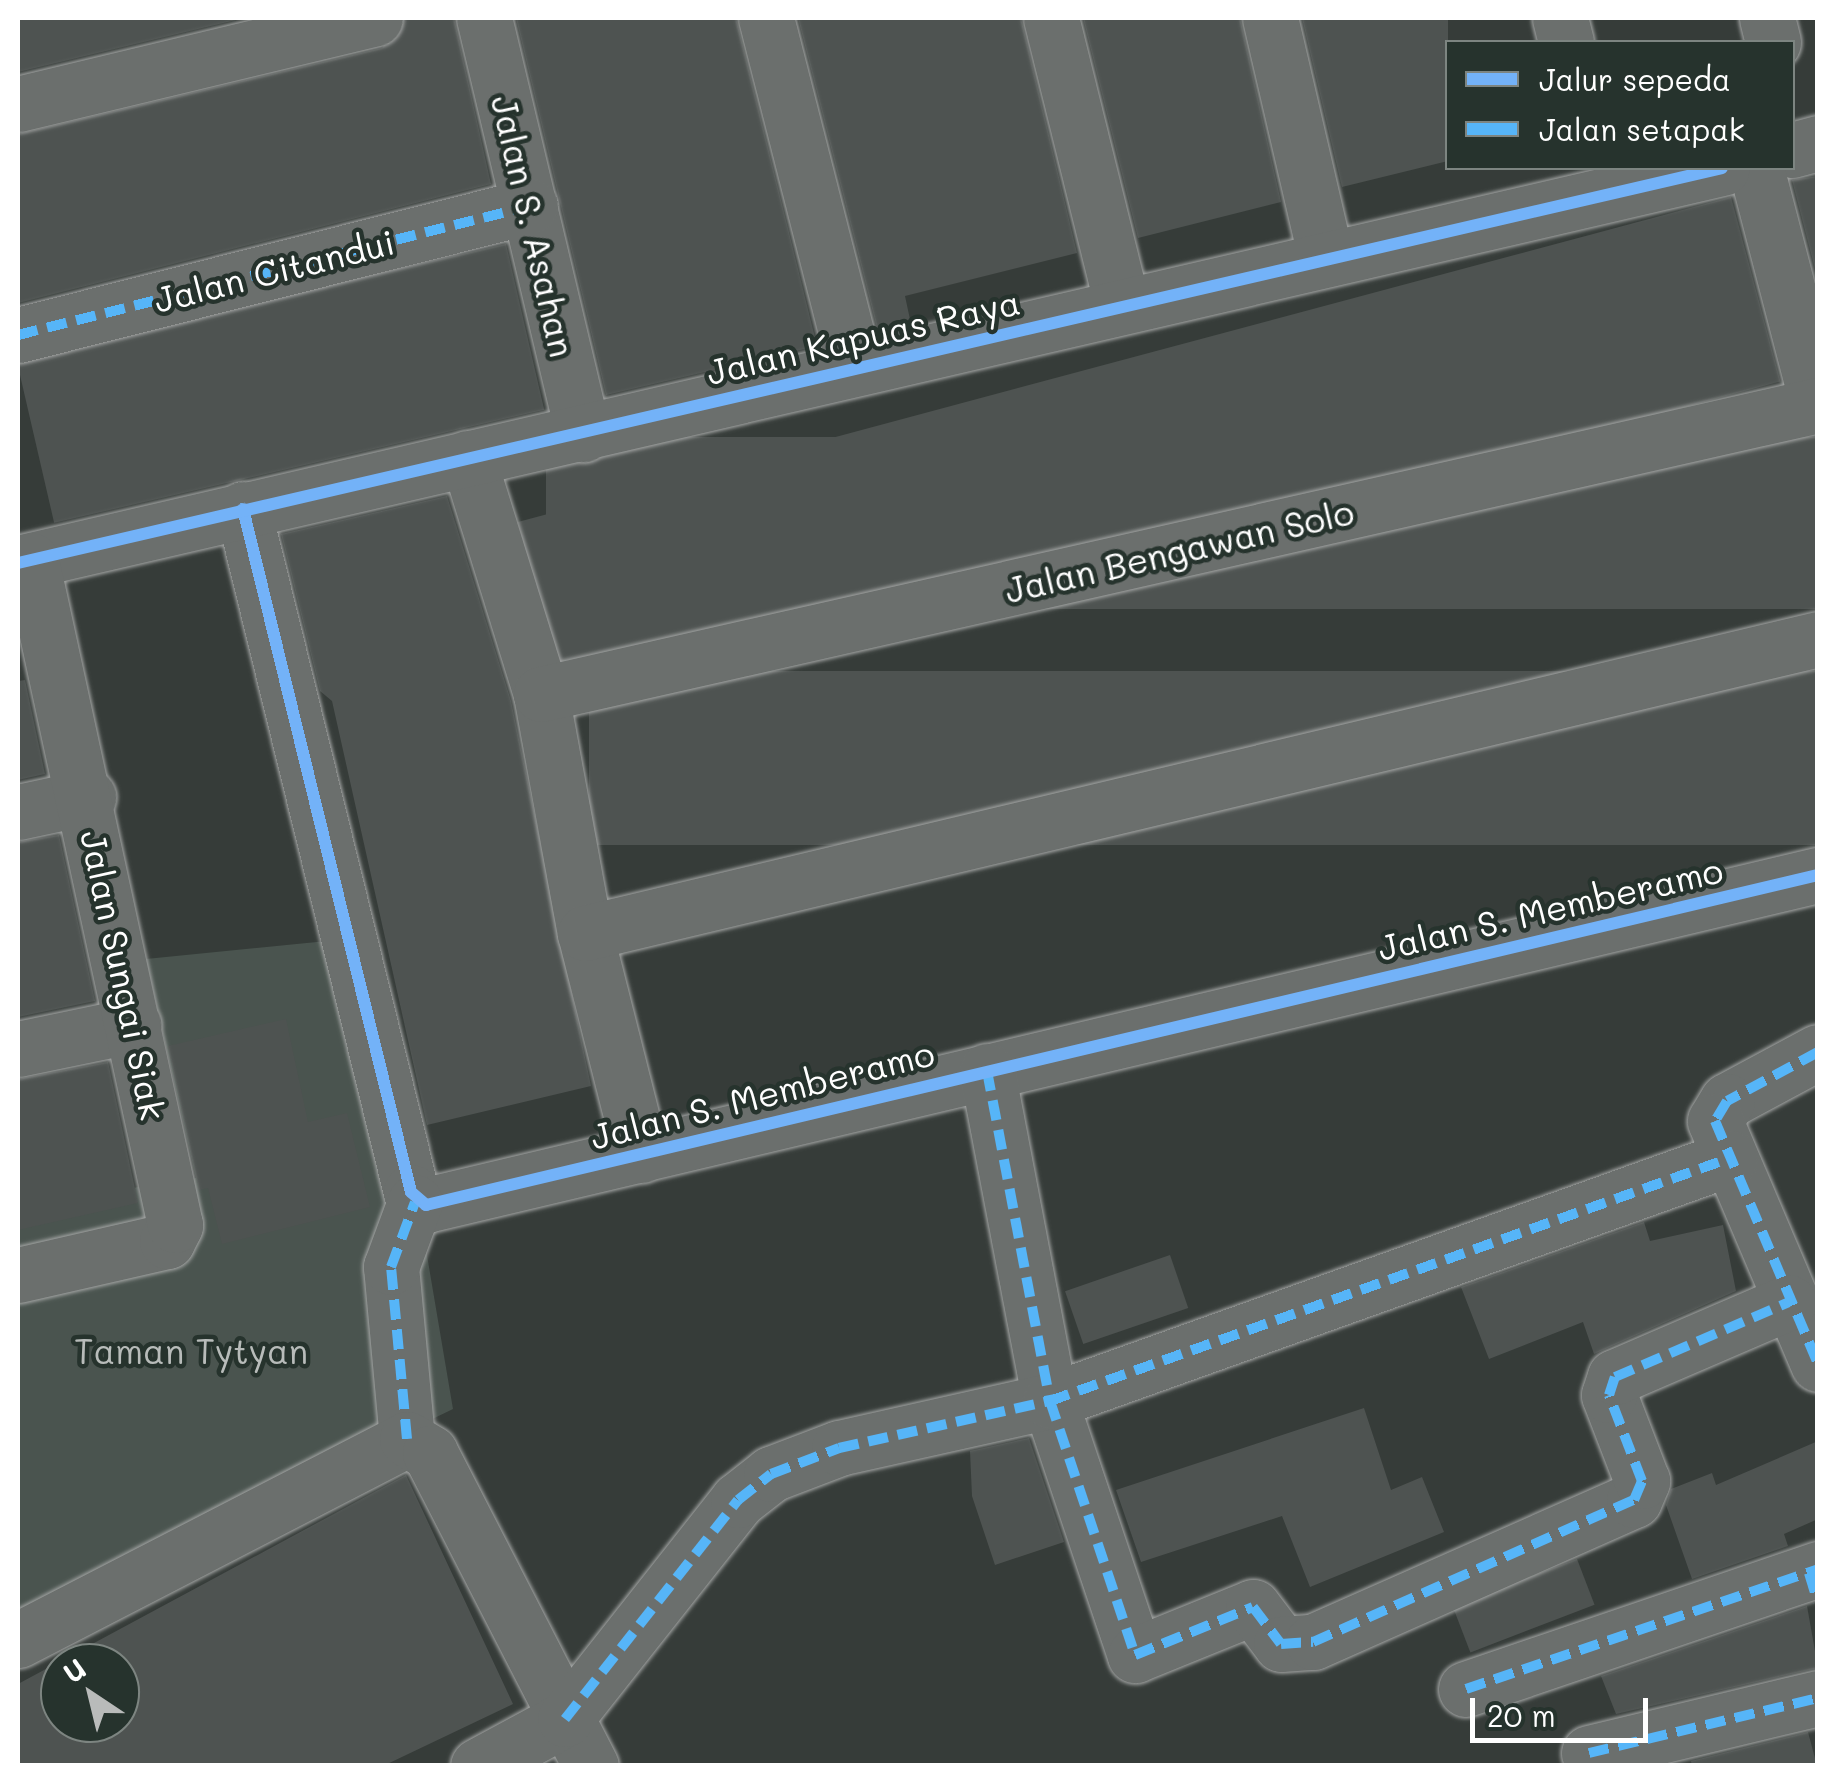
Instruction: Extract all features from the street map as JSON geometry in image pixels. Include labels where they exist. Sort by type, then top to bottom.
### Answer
[{"type":"street","points":[[18,104],[375,18]]},
{"type":"street","name":"Jalan S. Asahan","points":[[484,18],[584,434]]},
{"type":"street","points":[[766,18],[855,367]]},
{"type":"street","points":[[1051,18],[1122,305]]},
{"type":"street","points":[[1270,18],[1326,258]]},
{"type":"street","name":"Jalan Kapuas Raya","points":[[24,561],[584,434],[1326,258],[1601,180],[1702,170]]},
{"type":"street","points":[[1793,170],[1817,405]]},
{"type":"street","name":"Jalan Citandui","points":[[18,334],[530,206]]},
{"type":"street","name":"Jalan Bengawan Solo","points":[[541,694],[1817,405]]},
{"type":"street","points":[[468,458],[541,694],[585,933],[641,1154]]},
{"type":"street","points":[[243,509],[416,1202],[391,1267],[408,1417],[578,1742]]},
{"type":"street","name":"Jalan Sungai Siak","points":[[18,1274],[171,1236],[134,1024],[88,797],[24,561]]},
{"type":"street","points":[[585,933],[1818,638]]},
{"type":"street","points":[[18,812],[88,797]]},
{"type":"street","name":"Jalan S. Memberamo","points":[[416,1202],[641,1154],[1817,877]]},
{"type":"street","points":[[18,1048],[134,1024]]},
{"type":"street","points":[[1818,1052],[1717,1110],[1730,1158],[1818,1364]]},
{"type":"street","points":[[988,1071],[1050,1401],[1130,1652],[1253,1608],[1290,1646],[1634,1500],[1642,1481],[1610,1395],[1615,1377],[1789,1302]]},
{"type":"street","points":[[478,1766],[578,1742],[738,1500],[771,1474],[838,1448],[1050,1401],[1730,1158]]},
{"type":"street","points":[[18,1640],[408,1417]]},
{"type":"street","points":[[1466,1689],[1815,1582]]},
{"type":"street","points":[[1589,1753],[1818,1698]]},
{"type":"green space","name":"Taman Tytyan","points":[[357,938],[409,1149],[453,1409],[18,1620],[18,1206],[196,1178],[146,959]]},
{"type":"building","points":[[18,18],[244,18],[18,72]]},
{"type":"building","points":[[405,18],[454,18],[491,184],[18,303],[18,134],[382,48]]},
{"type":"building","points":[[516,18],[736,18],[817,346],[606,395]]},
{"type":"building","points":[[798,18],[1021,18],[1077,253],[905,296],[911,324],[878,332]]},
{"type":"building","points":[[1083,18],[1240,18],[1281,202],[1138,238]]},
{"type":"building","points":[[1302,18],[1448,18],[1445,162],[1342,187]]},
{"type":"building","points":[[1818,176],[1818,280],[1792,180]]},
{"type":"building","points":[[1731,197],[1780,381],[567,707],[518,522]]},
{"type":"building","points":[[506,244],[544,410],[54,523],[18,357]]},
{"type":"building","points":[[546,437],[1818,437],[1818,609],[546,609]]},
{"type":"building","points":[[447,496],[511,701],[591,1086],[427,1125],[332,701],[320,691],[281,534]]},
{"type":"building","points":[[589,671],[1818,671],[1818,845],[589,845]]},
{"type":"building","points":[[25,680],[45,774],[18,780],[18,681]]},
{"type":"building","points":[[59,835],[95,1001],[18,1017],[18,842]]},
{"type":"building","points":[[286,1019],[308,1122],[347,1113],[370,1207],[222,1244],[208,1188],[199,1190],[168,1046]]},
{"type":"building","points":[[108,1062],[138,1203],[18,1230],[18,1079]]},
{"type":"building","points":[[1644,1222],[1650,1241],[1723,1225],[1736,1291],[1594,1354],[1583,1322],[1489,1359],[1461,1287]]},
{"type":"building","points":[[1170,1255],[1188,1308],[1083,1344],[1065,1291]]},
{"type":"building","points":[[1364,1408],[1391,1490],[1422,1477],[1444,1532],[1310,1587],[1282,1516],[1141,1562],[1116,1490]]},
{"type":"building","points":[[1029,1438],[1064,1542],[995,1565],[972,1496],[970,1451]]},
{"type":"building","points":[[1818,1441],[1818,1519],[1784,1534],[1788,1546],[1692,1579],[1666,1505],[1671,1489],[1712,1473],[1716,1485]]},
{"type":"building","points":[[406,1475],[513,1704],[383,1766],[18,1766],[18,1684],[40,1672],[40,1743],[140,1743],[140,1643],[94,1643]]},
{"type":"building","points":[[1577,1559],[1595,1605],[1470,1652],[1453,1607]]},
{"type":"building","points":[[1807,1606],[1818,1668],[1616,1714],[1601,1676]]},
{"type":"building","points":[[1808,1732],[1817,1766],[1692,1766],[1691,1761]]},
{"type":"marked path","points":[[18,335],[530,206]]},
{"type":"marked path","points":[[1818,1052],[1727,1101],[1715,1121],[1818,1364]]},
{"type":"marked path","points":[[987,1071],[1050,1401],[1135,1655],[1253,1607],[1281,1644],[1313,1642],[1634,1500],[1642,1481],[1609,1395],[1615,1377],[1789,1302]]},
{"type":"marked path","points":[[565,1719],[738,1500],[771,1474],[839,1448],[1050,1401],[1730,1158]]},
{"type":"marked path","points":[[407,1439],[391,1267],[415,1202]]},
{"type":"marked path","points":[[1466,1689],[1818,1569]]},
{"type":"marked path","points":[[1809,1573],[1818,1602]]},
{"type":"marked path","points":[[1589,1753],[1818,1698]]},
{"type":"cycle path","points":[[18,563],[1713,170]]},
{"type":"cycle path","points":[[243,509],[411,1192],[426,1205],[1818,875]]}]
